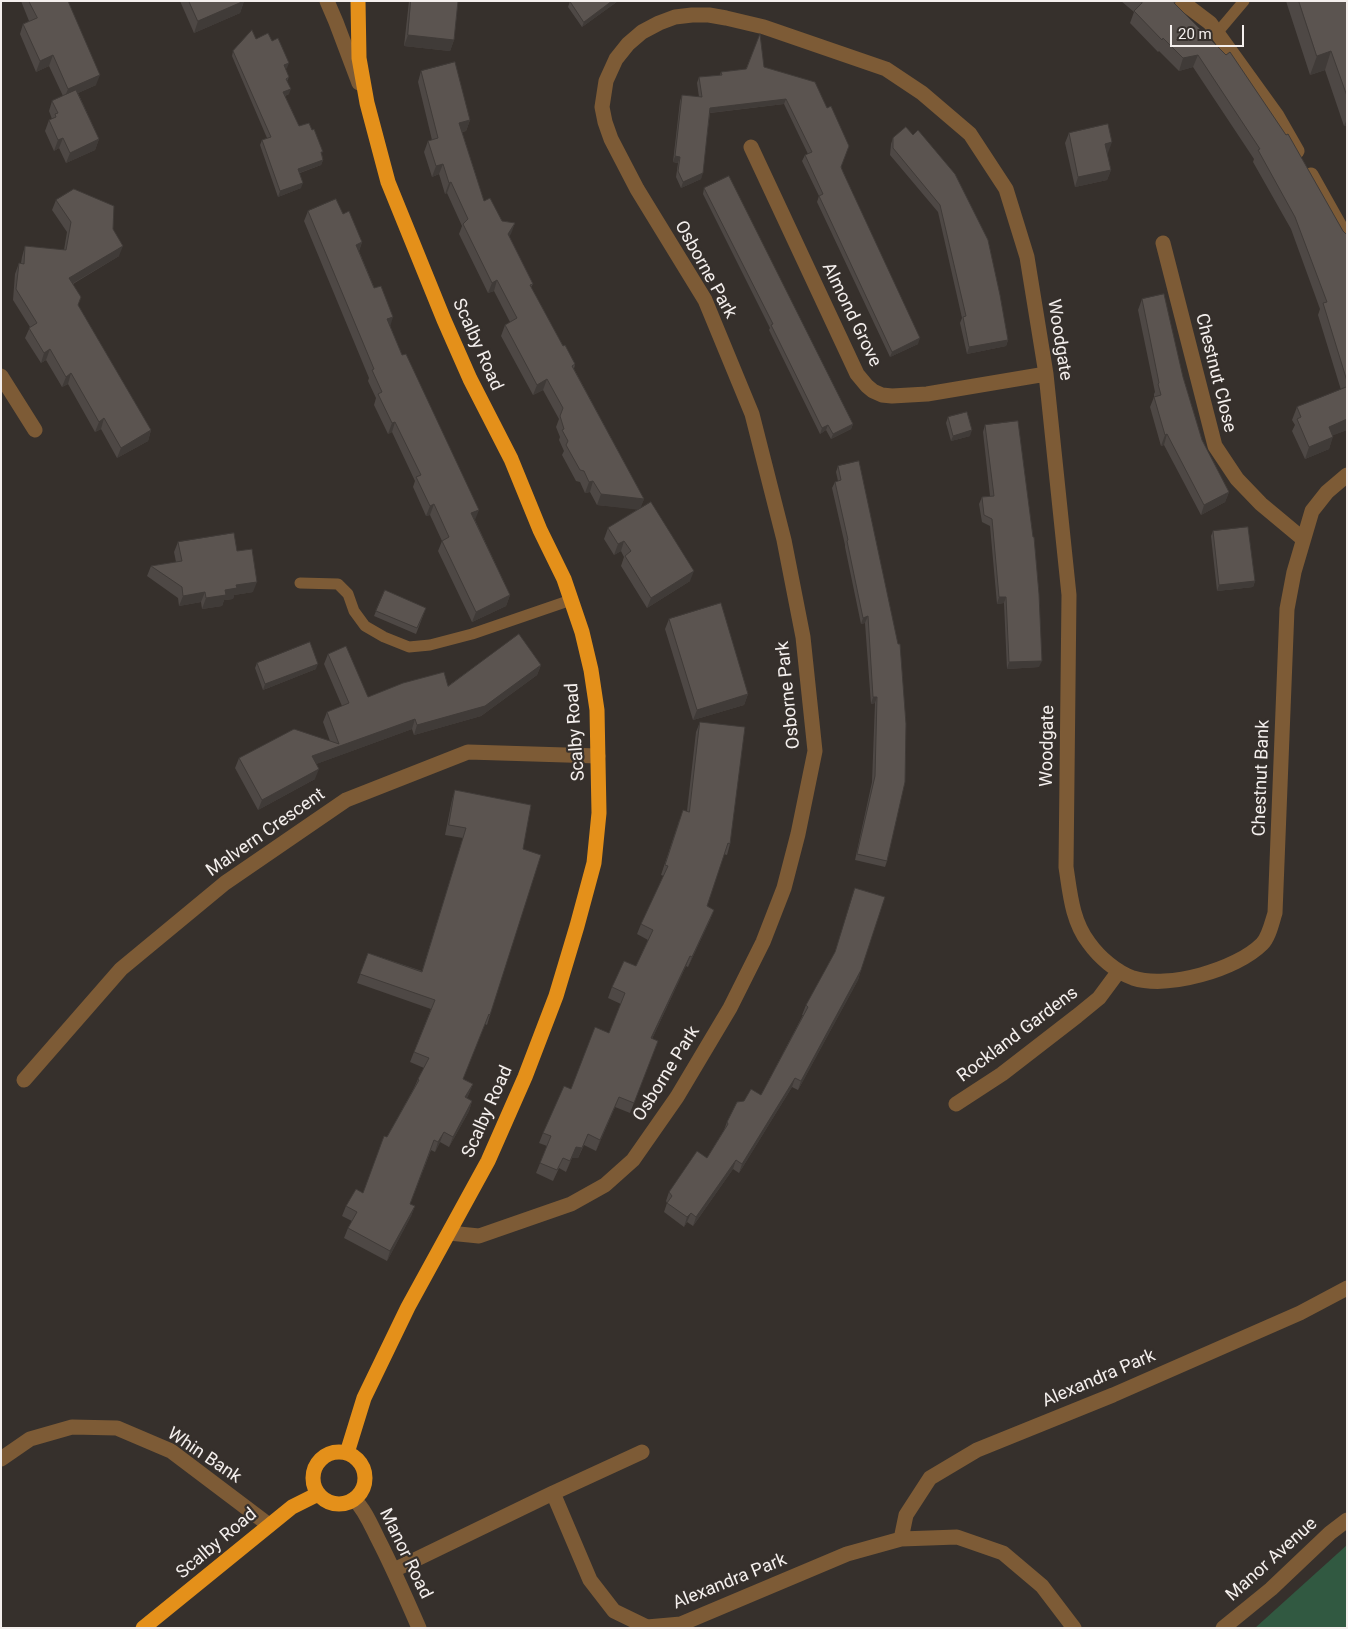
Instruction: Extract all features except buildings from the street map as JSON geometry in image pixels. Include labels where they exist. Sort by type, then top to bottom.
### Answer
[{"type":"highway","name":"Scalby Road","points":[[347,1453],[364,1398],[408,1307],[488,1161],[525,1077],[556,996],[594,863],[599,813],[596,710],[591,670],[582,632],[564,579],[540,530],[511,459],[470,379],[388,182],[367,103],[359,58],[358,1]]},
{"type":"highway","points":[[335,1452],[347,1453],[359,1461],[365,1474],[362,1490],[354,1499],[344,1504],[335,1504],[318,1494],[313,1478],[315,1468],[319,1461],[327,1454],[335,1452]]},
{"type":"highway","name":"Scalby Road","points":[[143,1628],[269,1524],[292,1507],[318,1494]]},
{"type":"street","points":[[327,1],[367,103]]},
{"type":"street","points":[[1181,1],[1210,23],[1277,116],[1347,239]]},
{"type":"street","name":"Woodgate","points":[[606,81],[616,59],[628,44],[642,32],[667,20],[692,15],[709,15],[764,27],[886,69],[922,93],[970,134],[1006,189],[1027,257],[1046,374],[1069,595],[1066,867],[1072,904],[1081,931],[1088,943],[1098,954],[1119,971]]},
{"type":"street","name":"Osborne Park","points":[[449,1233],[479,1236],[571,1204],[605,1185],[634,1160],[677,1096],[730,1008],[763,942],[784,888],[798,834],[815,752],[803,637],[784,540],[752,414],[705,300],[637,189],[611,138],[602,107],[606,81]]},
{"type":"street","name":"Almond Grove","points":[[751,148],[857,374],[867,386],[882,395],[927,394],[1046,374]]},
{"type":"street","name":"Chestnut Close","points":[[1163,243],[1215,446],[1237,479],[1261,504],[1303,539]]},
{"type":"street","points":[[1,376],[35,430]]},
{"type":"street","name":"Chestnut Bank","points":[[1119,971],[1134,978],[1152,980],[1189,978],[1226,966],[1246,956],[1264,943],[1275,913],[1287,609],[1294,572],[1312,511],[1326,492],[1347,475]]},
{"type":"street","name":"Malvern Crescent","points":[[24,1080],[121,969],[225,883],[346,800],[468,752],[598,756]]},
{"type":"street","name":"Rockland Gardens","points":[[956,1104],[1002,1074],[1077,1016],[1098,998],[1119,971]]},
{"type":"street","name":"Alexandra Park","points":[[901,1540],[906,1515],[930,1478],[977,1450],[1113,1395],[1300,1313],[1347,1288]]},
{"type":"street","name":"Whin Bank","points":[[1,1459],[30,1439],[72,1428],[117,1428],[171,1451],[269,1524]]},
{"type":"street","points":[[394,1570],[642,1452]]},
{"type":"street","name":"Alexandra Park","points":[[553,1493],[590,1580],[614,1611],[647,1628],[681,1624],[847,1554],[901,1540],[957,1537],[1003,1553],[1042,1586],[1074,1628]]},
{"type":"street","name":"Manor Road","points":[[354,1499],[360,1506],[394,1570],[419,1628]]},
{"type":"street","name":"Manor Avenue","points":[[1223,1628],[1347,1520]]},
{"type":"lane","points":[[1217,33],[1244,1]]},
{"type":"lane","points":[[300,583],[338,584],[348,594],[354,611],[365,626],[384,637],[409,647],[430,645],[472,634],[571,600]]},
{"type":"green space","points":[[1347,1545],[1347,1628],[1255,1628]]}]
